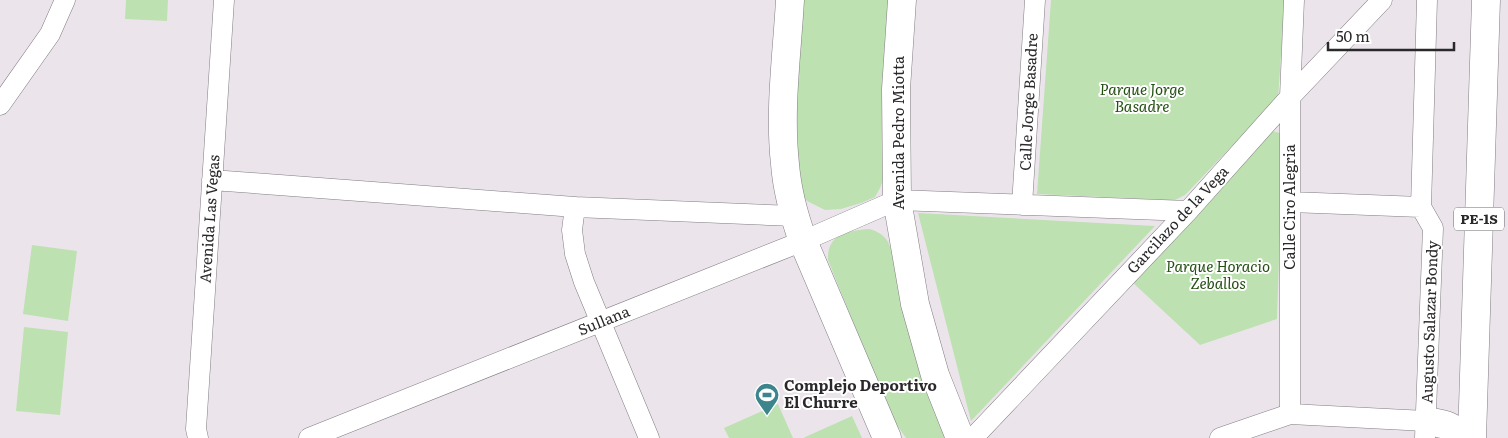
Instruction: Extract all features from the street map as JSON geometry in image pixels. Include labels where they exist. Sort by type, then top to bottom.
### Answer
[{"type":"main road","points":[[790,0],[783,120],[785,165],[794,216],[887,437]]},
{"type":"main road","name":"Avenida Pedro Miotta","points":[[902,0],[896,88],[897,200],[915,304],[935,376],[960,438]]},
{"type":"main road","name":"PE-1S","points":[[1472,438],[1486,0]]},
{"type":"main road","points":[[1426,430],[1450,426],[1463,438]]},
{"type":"street","points":[[0,105],[50,34],[66,0]]},
{"type":"street","name":"Avenida Las Vegas","points":[[198,438],[196,429],[224,0]]},
{"type":"street","name":"Calle Jorge Basadre","points":[[1022,205],[1035,0]]},
{"type":"street","name":"Calle Ciro Alegria","points":[[1290,414],[1290,97],[1294,0]]},
{"type":"street","name":"Garcilazo de la Vega","points":[[973,438],[1188,211],[1290,97],[1382,0]]},
{"type":"street","points":[[1290,202],[1421,207],[1427,0]]},
{"type":"street","points":[[212,180],[575,206],[794,216]]},
{"type":"street","points":[[897,200],[1188,211]]},
{"type":"street","name":"Sullana","points":[[309,438],[803,241],[897,200]]},
{"type":"street","points":[[575,206],[572,230],[575,254],[600,322],[649,438]]},
{"type":"street","name":"Augusto Salazar Bondy","points":[[1421,207],[1433,228],[1426,430]]},
{"type":"street","points":[[1220,438],[1290,414],[1426,430]]},
{"type":"green space","points":[[126,0],[168,0],[167,21],[125,19]]},
{"type":"green space","points":[[799,0],[890,0],[887,169],[875,197],[841,209],[825,210],[807,201],[800,190],[796,77]]},
{"type":"green space","name":"Parque Jorge Basadre","points":[[1051,0],[1285,0],[1278,98],[1185,195],[1175,200],[1037,194]]},
{"type":"green space","name":"Parque Horacio Zeballos","points":[[1272,131],[1280,133],[1283,139],[1277,319],[1200,345],[1131,281]]},
{"type":"green space","points":[[918,213],[1155,226],[971,421]]},
{"type":"green space","points":[[869,229],[883,236],[890,246],[896,274],[954,438],[906,438],[894,421],[885,401],[828,260],[831,244],[835,239],[846,233]]},
{"type":"green space","points":[[32,245],[77,251],[68,321],[23,314]]},
{"type":"green space","points":[[24,327],[68,332],[60,415],[16,411]]},
{"type":"green space","name":"Complejo Deportivo El Churre","points":[[778,404],[793,438],[729,438],[724,428]]},
{"type":"green space","name":"Complejo Deportivo El Churre","points":[[852,416],[862,438],[803,438]]},
{"type":"place","name":"Complejo Deportivo El Churre","points":[[767,416]]}]
